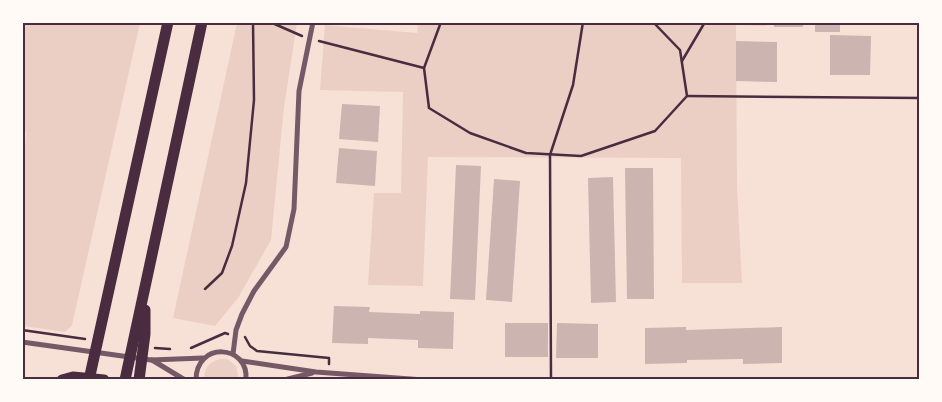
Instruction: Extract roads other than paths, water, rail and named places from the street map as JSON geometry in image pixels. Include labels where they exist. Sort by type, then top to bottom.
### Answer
[{"type":"highway","points":[[89,380],[168,22]]},
{"type":"highway","points":[[125,380],[202,22]]},
{"type":"highway","points":[[140,380],[145,334],[145,291]]},
{"type":"highway","points":[[62,380],[74,377],[104,380]]},
{"type":"street","points":[[233,354],[236,330],[242,314],[286,246],[294,209],[299,91],[313,22]]},
{"type":"street","points":[[22,342],[151,360],[203,358],[217,351],[233,354],[242,361],[246,380]]},
{"type":"street","points":[[196,380],[196,372],[203,358]]},
{"type":"street","points":[[151,360],[185,380]]},
{"type":"street","points":[[242,361],[316,372],[424,380]]},
{"type":"street","points":[[284,380],[316,372]]}]
